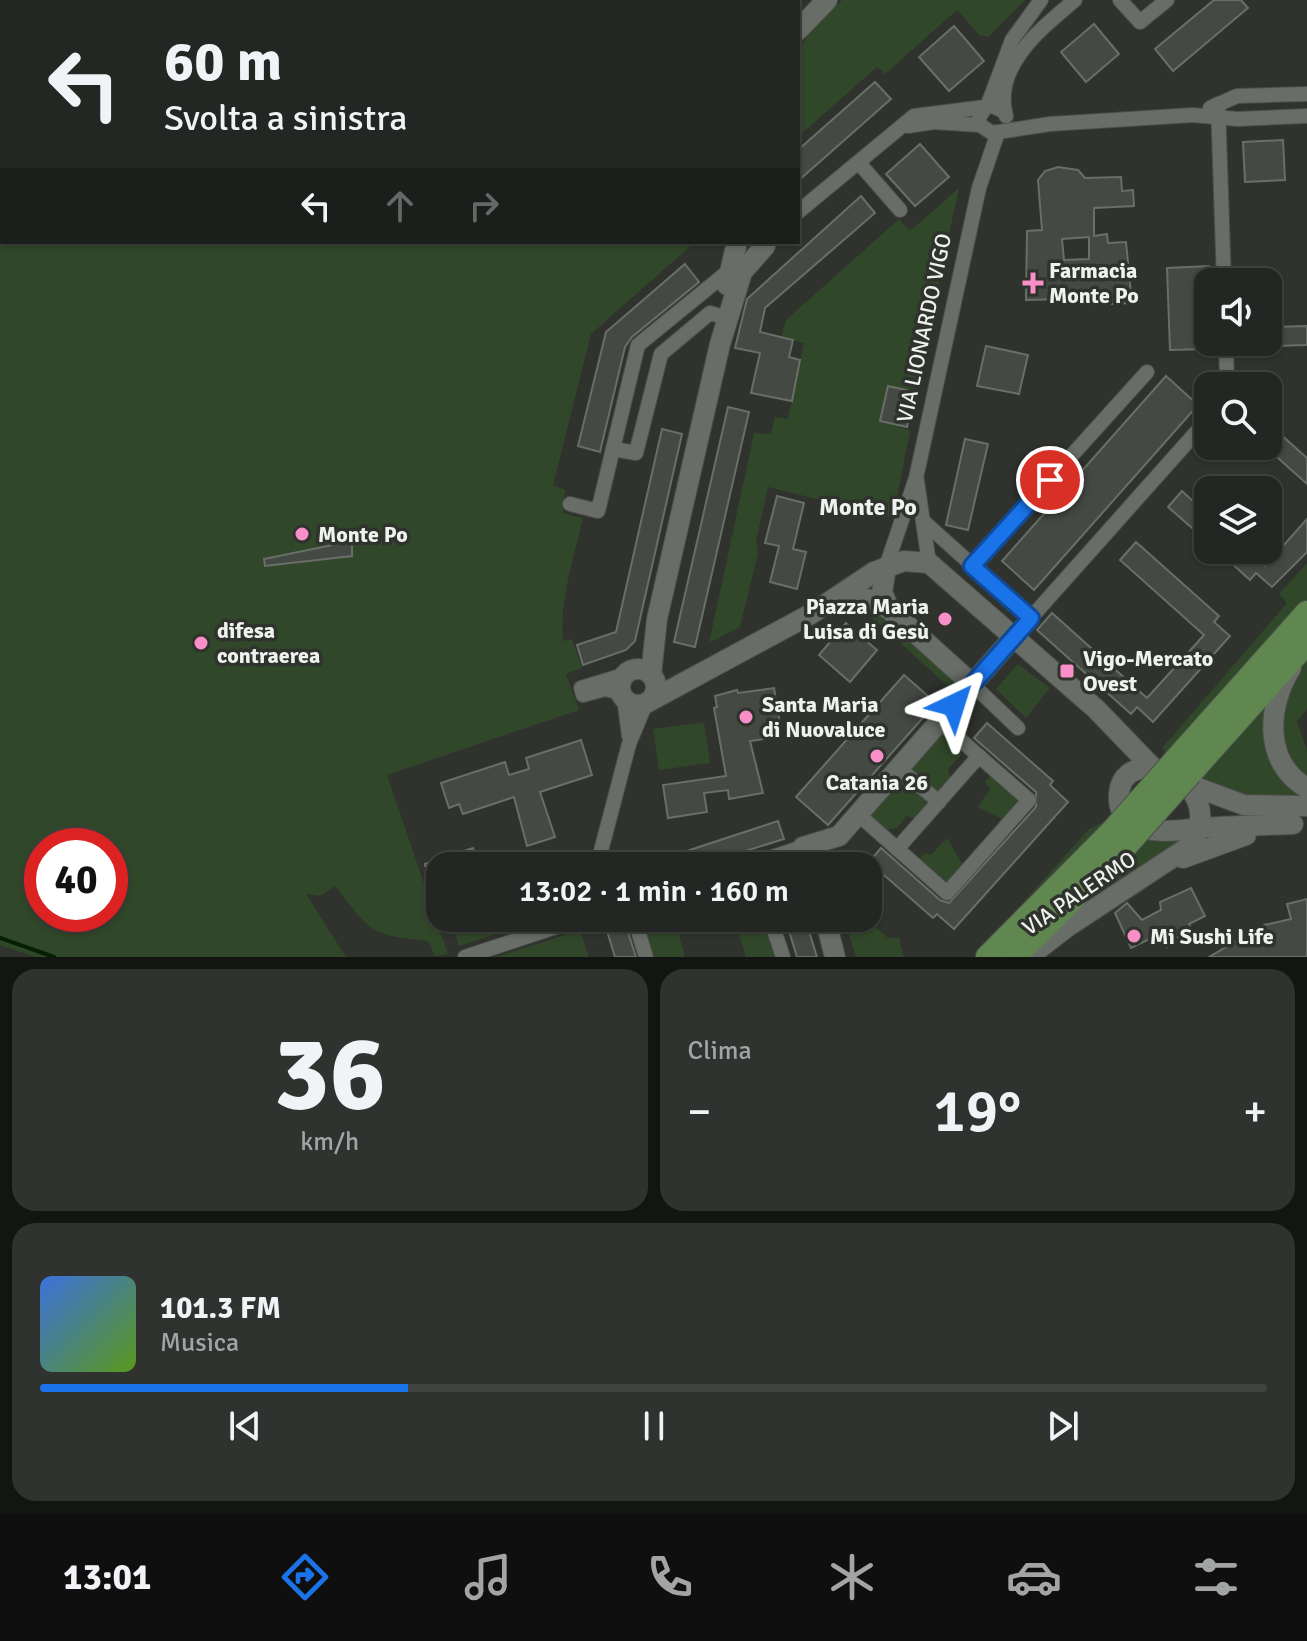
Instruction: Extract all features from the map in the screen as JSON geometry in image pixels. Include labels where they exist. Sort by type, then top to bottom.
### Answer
[{"type":"main road","points":[[1179,776],[1307,613]]},
{"type":"main road","points":[[1019,956],[1120,838],[1307,643]]},
{"type":"main road","points":[[988,957],[1120,838]]},
{"type":"street","points":[[800,28],[827,0]]},
{"type":"street","points":[[979,188],[981,126],[986,108],[1012,40],[1041,0]]},
{"type":"street","points":[[979,188],[999,131],[1006,124],[1007,85],[1019,52],[1075,0]]},
{"type":"street","points":[[1120,0],[1140,22],[1167,0]]},
{"type":"street","points":[[1218,111],[1237,96],[1307,94]]},
{"type":"street","points":[[804,210],[896,130],[923,113],[996,106],[1005,112],[1050,124]]},
{"type":"street","points":[[896,130],[934,122],[981,126],[999,131],[1218,111],[1307,116]]},
{"type":"street","points":[[1218,111],[1224,268]]},
{"type":"street","points":[[859,163],[900,210]]},
{"type":"street","name":"VIA LIONARDO VIGO","points":[[886,567],[916,478],[979,188]]},
{"type":"street","points":[[720,344],[720,316],[736,244]]},
{"type":"street","points":[[629,744],[634,682],[657,619],[720,344],[742,272],[759,244]]},
{"type":"street","points":[[570,504],[598,511],[638,345],[730,270]]},
{"type":"street","points":[[613,449],[636,453],[661,354],[710,313],[720,316]]},
{"type":"street","points":[[669,318],[683,334]]},
{"type":"street","points":[[638,345],[661,354]]},
{"type":"street","points":[[972,566],[1147,372]]},
{"type":"street","points":[[619,423],[642,429]]},
{"type":"street","points":[[814,852],[839,836],[859,815],[1194,435]]},
{"type":"street","points":[[916,478],[929,563]]},
{"type":"street","points":[[923,521],[1031,618]]},
{"type":"street","points":[[647,702],[811,614],[886,567],[904,561],[929,563],[1121,733],[1179,776],[1209,795],[1244,805],[1307,806]]},
{"type":"street","points":[[886,567],[882,592],[889,609]]},
{"type":"street","points":[[811,614],[858,599],[889,609],[1018,728]]},
{"type":"street","points":[[1307,643],[1279,692],[1273,725],[1280,761],[1307,788]]},
{"type":"street","points":[[634,682],[669,682],[689,677]]},
{"type":"street","points":[[601,852],[629,744],[656,688],[634,682]]},
{"type":"street","points":[[859,815],[947,893],[1029,800],[940,722]]},
{"type":"street","points":[[1121,733],[1124,780],[1118,797],[1123,814],[1144,828],[1169,831],[1300,823]]},
{"type":"street","points":[[897,849],[979,756]]},
{"type":"street","points":[[899,768],[939,802]]},
{"type":"street","points":[[1124,780],[1136,770],[1179,776]]},
{"type":"street","points":[[1157,870],[1190,846],[1199,828],[1200,810],[1179,776]]},
{"type":"street","points":[[1169,831],[1189,819],[1193,807],[1179,776]]},
{"type":"street","points":[[1157,870],[1212,844],[1300,823]]},
{"type":"street","name":"VIA PALERMO","points":[[1019,956],[1157,870]]},
{"type":"street","points":[[465,957],[541,932]]},
{"type":"street","points":[[638,932],[646,957]]},
{"type":"street","points":[[775,932],[783,957]]},
{"type":"street","points":[[829,932],[835,957]]},
{"type":"green space","points":[[842,0],[1025,0],[988,37],[979,35],[957,10],[885,74],[877,67],[800,135],[800,47],[818,21]]},
{"type":"green space","points":[[959,188],[915,392],[888,387],[880,420],[910,431],[893,518],[768,487],[756,541],[758,553],[740,627],[709,643],[754,433],[771,434],[775,417],[788,419],[804,343],[781,337],[786,320],[899,219],[910,231]]},
{"type":"green space","points":[[0,244],[693,244],[591,334],[553,485],[565,490],[563,513],[583,518],[568,579],[562,626],[563,641],[572,639],[582,668],[566,674],[579,710],[387,775],[426,889],[426,932],[441,932],[448,954],[435,956],[428,941],[393,936],[372,928],[335,886],[320,896],[306,894],[346,957],[35,957],[0,945]]},
{"type":"green space","points":[[1307,563],[1307,601],[1276,631],[1168,754],[1162,748],[1287,603],[1279,594]]},
{"type":"green space","points":[[874,607],[957,682],[951,689],[868,614]]},
{"type":"green space","points":[[1307,659],[1307,709],[1297,722],[1307,750],[1307,782],[1287,753],[1281,722],[1288,690]]},
{"type":"green space","points":[[1018,664],[1050,688],[1026,718],[996,689]]},
{"type":"green space","points":[[1270,695],[1268,722],[1307,800],[1266,802],[1199,781]]},
{"type":"green space","points":[[704,722],[710,763],[659,770],[653,729]]},
{"type":"green space","points":[[943,730],[960,747],[961,755],[948,769],[950,778],[938,792],[911,767]]},
{"type":"green space","points":[[992,774],[1022,799],[1004,820],[978,807],[990,789],[985,782]]},
{"type":"green space","points":[[901,778],[928,803],[915,819],[907,816],[897,828],[883,830],[868,815]]},
{"type":"green space","points":[[1109,819],[1147,840],[1186,839],[1064,920],[982,948],[1088,830]]},
{"type":"green space","points":[[947,838],[964,867],[948,883],[918,860],[925,853],[931,855]]},
{"type":"green space","points":[[454,932],[502,932],[459,946]]},
{"type":"green space","points":[[581,932],[589,957],[496,957]]},
{"type":"green space","points":[[646,932],[688,932],[679,935],[685,957],[654,957]]},
{"type":"green space","points":[[738,932],[771,932],[779,957],[746,957]]},
{"type":"green space","points":[[848,932],[881,932],[888,938],[899,938],[904,957],[856,957]]},
{"type":"building","points":[[1214,0],[1241,0],[1248,8],[1173,71],[1155,49]]},
{"type":"building","points":[[1094,24],[1119,54],[1086,82],[1061,52]]},
{"type":"building","points":[[954,26],[984,61],[949,91],[919,57]]},
{"type":"building","points":[[875,82],[891,99],[800,179],[800,148]]},
{"type":"building","points":[[1283,140],[1285,180],[1245,182],[1243,142]]},
{"type":"building","points":[[920,144],[949,177],[915,206],[886,174]]},
{"type":"building","points":[[1058,167],[1078,170],[1085,178],[1121,177],[1122,191],[1133,190],[1134,206],[1094,208],[1094,236],[1107,234],[1108,243],[1126,242],[1132,303],[1090,305],[1090,291],[1066,292],[1067,299],[1026,300],[1027,231],[1042,230],[1038,180],[1045,171]],"holes":[[[1089,237],[1089,259],[1064,260],[1062,239]]]},
{"type":"building","points":[[861,196],[875,213],[765,308],[760,332],[793,340],[789,357],[800,360],[792,401],[751,393],[760,353],[735,348],[747,299]]},
{"type":"building","points":[[685,264],[699,282],[632,337],[625,347],[600,452],[578,446],[606,332]]},
{"type":"building","points":[[1209,266],[1194,268],[1194,349],[1170,350],[1167,268]]},
{"type":"building","points":[[1307,326],[1307,345],[1282,346],[1282,327]]},
{"type":"building","points":[[986,346],[1028,355],[1019,394],[977,386]]},
{"type":"building","points":[[1166,376],[1194,401],[1194,410],[1034,590],[1002,561]]},
{"type":"building","points":[[888,386],[915,392],[907,427],[880,421]]},
{"type":"building","points":[[728,407],[749,412],[695,647],[674,642]]},
{"type":"building","points":[[662,429],[682,434],[635,641],[626,650],[583,665],[577,645],[616,632]]},
{"type":"building","points":[[1282,436],[1307,458],[1307,484],[1280,460]]},
{"type":"building","points":[[965,439],[988,444],[968,530],[946,525]]},
{"type":"building","points":[[1182,491],[1194,502],[1194,530],[1168,507]]},
{"type":"building","points":[[777,496],[804,503],[793,549],[806,552],[797,589],[770,582],[779,546],[765,543]]},
{"type":"building","points":[[1307,519],[1307,552],[1272,587],[1256,573],[1250,580],[1232,564],[1282,564],[1282,547]]},
{"type":"building","points":[[352,541],[352,556],[265,566],[264,559]]},
{"type":"building","points":[[1136,542],[1219,616],[1214,622],[1230,636],[1153,722],[1137,707],[1131,714],[1037,630],[1052,613],[1147,698],[1204,635],[1120,560]]},
{"type":"building","points":[[846,623],[877,650],[850,682],[819,655]]},
{"type":"building","points":[[904,675],[936,703],[828,825],[796,797]]},
{"type":"building","points":[[774,688],[781,730],[769,731],[770,738],[750,741],[763,793],[729,799],[728,790],[704,793],[707,812],[668,818],[663,785],[726,776],[714,708],[717,707],[715,696],[737,690],[738,693]]},
{"type":"building","points":[[987,723],[1053,781],[1050,785],[1068,802],[954,929],[937,914],[933,918],[882,873],[882,852],[878,852],[881,848],[940,900],[949,903],[1036,807],[1036,792],[974,738]]},
{"type":"building","points":[[581,740],[592,775],[540,792],[555,837],[527,846],[514,797],[463,814],[459,804],[449,808],[441,783],[505,762],[509,775],[529,769],[526,758]]},
{"type":"building","points":[[778,821],[784,839],[743,852],[684,852]]},
{"type":"building","points":[[1191,888],[1205,916],[1189,924],[1192,930],[1174,939],[1176,943],[1167,947],[1160,934],[1131,948],[1115,913],[1127,903],[1142,920],[1161,910],[1160,902]]},
{"type":"building","points":[[1307,899],[1307,957],[1209,957],[1243,937],[1266,934],[1264,925],[1291,919],[1287,904]]},
{"type":"building","points":[[607,932],[628,932],[636,957],[615,957]]},
{"type":"building","points":[[789,932],[809,932],[817,957],[797,957]]},
{"type":"waterway","points":[[0,938],[54,957]]},
{"type":"place","name":"Farmacia Monte Po","points":[[1033,283]]},
{"type":"place","name":"Monte Po","points":[[302,534]]},
{"type":"place","name":"Piazza Maria Luisa di Gesù","points":[[945,619]]},
{"type":"place","name":"difesa contraerea","points":[[201,643]]},
{"type":"place","name":"Vigo-Mercato Ovest","points":[[1067,671]]},
{"type":"place","name":"Santa Maria di Nuovaluce","points":[[746,717]]},
{"type":"place","name":"Catania 26","points":[[877,756]]},
{"type":"place","name":"Mi Sushi Life","points":[[1134,936]]},
{"type":"district","name":"Monte Po","points":[[868,507]]},
{"type":"route","points":[[954,705],[1031,618],[972,566],[1050,480]]}]
